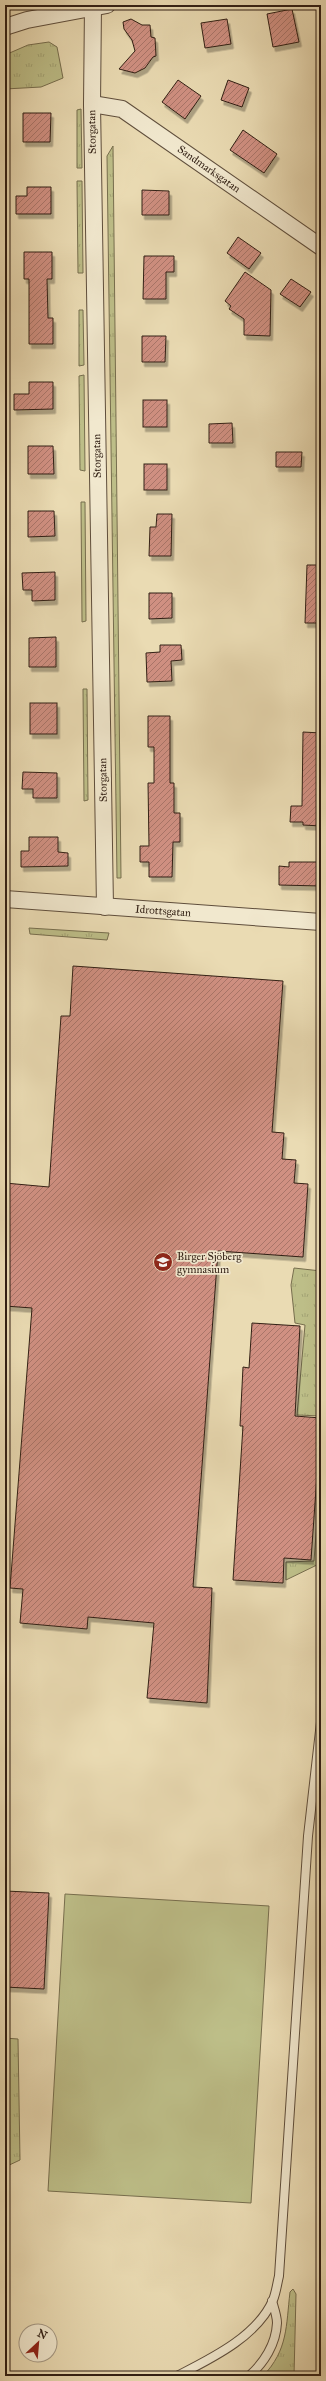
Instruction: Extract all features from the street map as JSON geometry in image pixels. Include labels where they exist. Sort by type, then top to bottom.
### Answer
[{"type":"street","points":[[5,27],[27,20],[97,6]]},
{"type":"street","name":"Storgatan","points":[[97,6],[92,104],[105,907]]},
{"type":"street","name":"Sandmarksgatan","points":[[92,104],[122,109],[321,247]]},
{"type":"street","name":"Idrottsgatan","points":[[5,899],[321,922]]},
{"type":"lane","points":[[177,2376],[230,2347],[247,2333],[272,2301],[279,2276],[308,1836],[321,1722]]},
{"type":"lane","points":[[249,2376],[263,2362],[271,2347],[277,2323],[272,2301]]},
{"type":"green space","points":[[49,42],[57,47],[63,78],[41,87],[5,89],[5,55],[28,45]]},
{"type":"green space","points":[[81,109],[82,168],[77,168],[77,110]]},
{"type":"green space","points":[[113,146],[121,878],[117,878],[107,156]]},
{"type":"green space","points":[[77,181],[82,181],[83,273],[78,273]]},
{"type":"green space","points":[[79,310],[83,310],[84,365],[79,366]]},
{"type":"green space","points":[[84,375],[85,471],[80,470],[79,376]]},
{"type":"green space","points":[[81,502],[85,502],[86,621],[82,622]]},
{"type":"green space","points":[[83,689],[87,689],[88,800],[84,801]]},
{"type":"green space","points":[[29,928],[109,933],[107,940],[30,934]]},
{"type":"green space","points":[[294,1268],[321,1271],[321,1416],[297,1415],[305,1325],[295,1323],[291,1285]]},
{"type":"green space","points":[[321,1468],[321,1563],[286,1580],[286,1562],[314,1561]]},
{"type":"green space","points":[[65,1894],[269,1906],[251,2203],[48,2191]]},
{"type":"green space","points":[[5,2038],[18,2039],[20,2160],[5,2167]]},
{"type":"green space","points":[[293,2289],[296,2294],[294,2376],[263,2376],[277,2357],[281,2347],[286,2327],[290,2292]]},
{"type":"building","points":[[292,9],[299,42],[273,47],[267,14]]},
{"type":"building","points":[[131,19],[142,25],[150,25],[151,37],[155,38],[156,56],[153,57],[145,68],[135,73],[119,69],[135,51],[132,40],[124,29],[123,22]]},
{"type":"building","points":[[227,19],[231,44],[205,48],[201,23]]},
{"type":"building","points":[[178,80],[201,96],[185,119],[162,102]]},
{"type":"building","points":[[228,80],[249,88],[242,107],[221,100]]},
{"type":"building","points":[[23,113],[51,113],[50,142],[23,142]]},
{"type":"building","points":[[243,130],[277,154],[264,173],[230,150]]},
{"type":"building","points":[[27,187],[51,187],[51,214],[16,214],[16,196],[27,196]]},
{"type":"building","points":[[142,190],[169,191],[169,215],[142,215]]},
{"type":"building","points":[[238,237],[261,253],[249,269],[227,253]]},
{"type":"building","points":[[24,252],[52,252],[52,279],[47,279],[48,318],[53,318],[53,344],[29,344],[29,279],[24,279]]},
{"type":"building","points":[[144,256],[174,256],[174,272],[166,272],[166,299],[143,299]]},
{"type":"building","points":[[245,272],[271,290],[270,336],[244,335],[244,319],[229,309],[231,306],[225,301]]},
{"type":"building","points":[[291,279],[311,292],[300,307],[280,294]]},
{"type":"building","points":[[142,336],[166,336],[165,362],[142,362]]},
{"type":"building","points":[[29,382],[53,382],[53,409],[14,410],[14,394],[29,394]]},
{"type":"building","points":[[143,400],[167,400],[167,427],[143,427]]},
{"type":"building","points":[[232,423],[233,443],[209,443],[209,424]]},
{"type":"building","points":[[28,446],[53,446],[54,474],[28,474]]},
{"type":"building","points":[[276,452],[302,452],[301,467],[276,467]]},
{"type":"building","points":[[144,464],[167,464],[167,490],[144,490]]},
{"type":"building","points":[[28,511],[54,511],[55,536],[28,537]]},
{"type":"building","points":[[157,514],[172,514],[171,556],[149,556],[150,527],[156,527]]},
{"type":"building","points":[[307,565],[321,565],[321,623],[305,623]]},
{"type":"building","points":[[55,572],[55,600],[32,601],[32,590],[23,590],[22,573]]},
{"type":"building","points":[[149,593],[172,593],[172,618],[149,619]]},
{"type":"building","points":[[56,637],[56,667],[29,667],[29,638]]},
{"type":"building","points":[[160,645],[181,645],[182,660],[171,661],[172,681],[147,682],[146,653],[160,652]]},
{"type":"building","points":[[30,703],[57,703],[57,734],[30,734]]},
{"type":"building","points":[[148,716],[170,716],[170,783],[174,783],[174,813],[180,813],[180,842],[173,842],[172,877],[149,877],[149,862],[140,862],[140,846],[149,846],[148,783],[154,783],[154,747],[148,747]]},
{"type":"building","points":[[303,732],[321,733],[321,826],[303,825],[303,822],[290,822],[291,806],[302,806]]},
{"type":"building","points":[[23,772],[57,773],[57,798],[33,798],[33,789],[22,789]]},
{"type":"building","points":[[29,837],[58,837],[58,852],[68,853],[68,866],[21,867],[21,851],[29,851]]},
{"type":"building","points":[[289,862],[321,862],[321,886],[279,885],[279,866],[289,867]]},
{"type":"building","points":[[73,966],[283,981],[272,1132],[284,1133],[282,1159],[296,1160],[294,1183],[308,1184],[303,1257],[218,1251],[193,1587],[212,1588],[207,1703],[147,1698],[154,1623],[88,1617],[87,1629],[20,1623],[23,1589],[10,1588],[32,1308],[5,1306],[5,1183],[49,1187],[61,1016],[70,1016]]},
{"type":"building","points":[[252,1323],[300,1326],[295,1416],[321,1418],[311,1560],[284,1558],[283,1583],[233,1580],[243,1426],[240,1426],[243,1367],[249,1368]]},
{"type":"building","points":[[5,1891],[49,1893],[44,1989],[5,1987]]},
{"type":"place","name":"Birger Sjöberg gymnasium","points":[[163,1262]]}]
